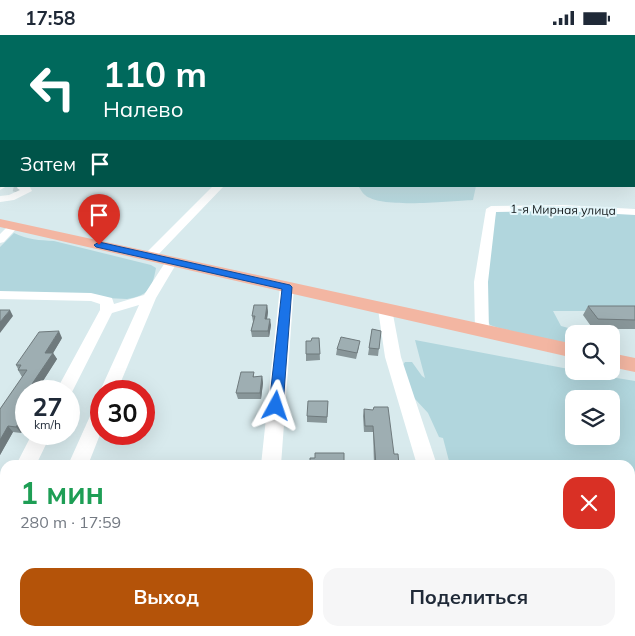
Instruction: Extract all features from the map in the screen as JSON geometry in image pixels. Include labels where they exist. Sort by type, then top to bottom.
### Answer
[{"type":"main road","points":[[7,224],[565,349]]},
{"type":"main road","points":[[620,362],[635,365]]},
{"type":"street","points":[[0,199],[21,195],[27,191],[27,189],[16,187]]},
{"type":"street","points":[[150,256],[218,187]]},
{"type":"street","name":"1-я Мирная улица","points":[[482,331],[481,283],[491,209],[564,208],[635,212]]},
{"type":"street","points":[[0,240],[7,224]]},
{"type":"street","points":[[115,380],[150,298],[172,261]]},
{"type":"street","points":[[271,460],[287,287]]},
{"type":"street","points":[[0,295],[90,297],[107,301],[107,310],[70,380]]},
{"type":"street","points":[[107,310],[150,298]]},
{"type":"street","points":[[385,309],[393,357],[425,460]]},
{"type":"street","points":[[80,460],[90,437]]},
{"type":"street","points":[[29,460],[36,445]]},
{"type":"shaded area","points":[[359,187],[476,187],[473,200],[400,203],[373,199],[364,194]]},
{"type":"shaded area","points":[[555,210],[635,213],[635,311],[553,311],[561,326],[565,327],[565,342],[562,343],[490,325],[485,314],[483,300],[485,269],[496,211]]},
{"type":"shaded area","points":[[14,233],[151,265],[156,268],[153,281],[145,293],[127,299],[0,293],[0,247]]},
{"type":"shaded area","points":[[415,340],[565,368],[565,380],[620,379],[635,381],[635,460],[449,460],[443,438],[439,437],[428,413],[403,386],[402,366],[405,362],[412,362],[425,378]]},
{"type":"building","points":[[254,305],[267,305],[265,319],[270,319],[268,331],[251,331],[255,316],[252,316]]},
{"type":"building","points":[[588,306],[635,306],[635,320],[598,319]]},
{"type":"building","points":[[0,310],[10,310],[0,322]]},
{"type":"building","points":[[372,329],[381,331],[379,349],[369,348]]},
{"type":"building","points":[[59,331],[45,353],[53,353],[35,380],[20,380],[27,370],[18,370],[21,365],[16,365],[39,332]]},
{"type":"building","points":[[341,337],[360,341],[357,353],[337,349]]},
{"type":"building","points":[[312,338],[319,338],[320,354],[306,354],[306,341],[311,341]]},
{"type":"building","points":[[241,372],[254,372],[253,377],[262,376],[260,393],[236,393]]},
{"type":"building","points":[[15,387],[15,427],[8,426],[0,440],[0,409]]},
{"type":"building","points":[[308,401],[328,401],[327,417],[307,416]]},
{"type":"building","points":[[374,407],[388,407],[394,454],[398,454],[399,460],[376,460],[373,426],[365,426],[364,409],[373,410]]},
{"type":"building","points":[[315,453],[344,453],[344,460],[310,460],[310,458],[315,458]]},
{"type":"tunnel","points":[[18,187],[22,188]]},
{"type":"route","points":[[99,245],[287,287],[276,406]]}]
